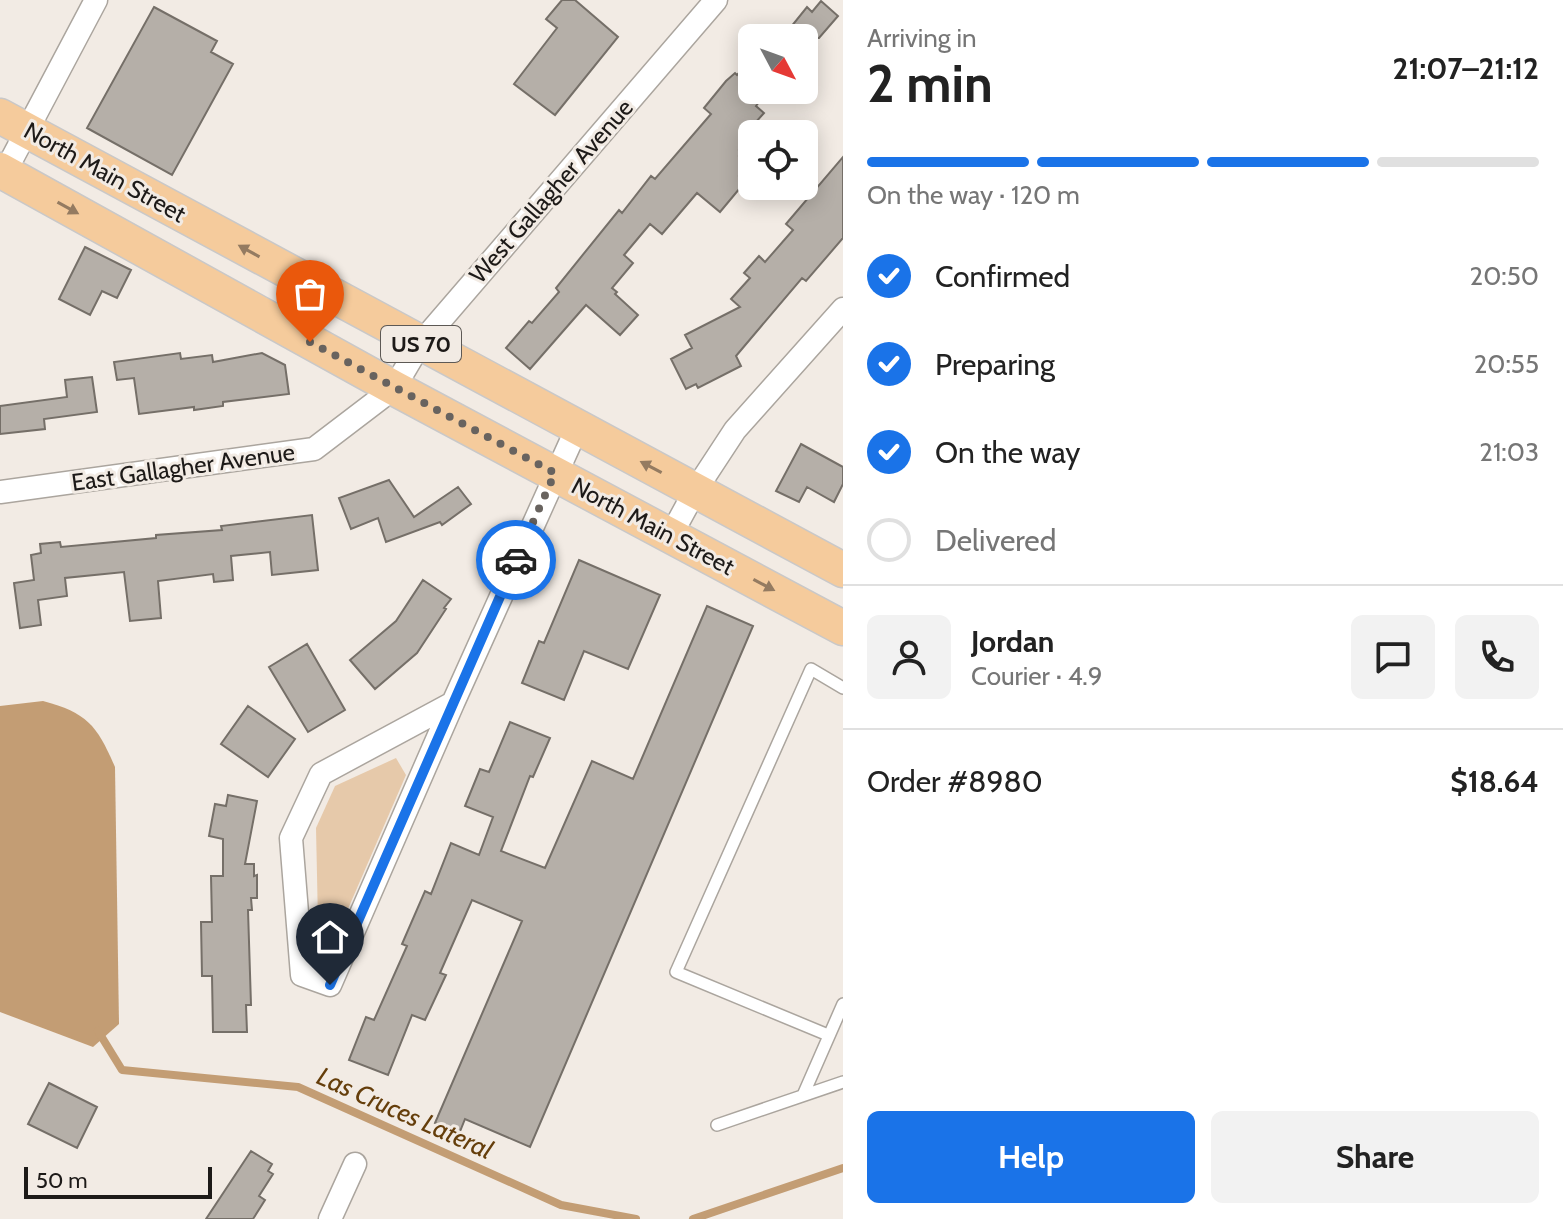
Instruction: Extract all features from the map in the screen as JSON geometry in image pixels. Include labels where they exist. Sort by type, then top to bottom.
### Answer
[{"type":"main road","name":"North Main Street","points":[[13,123],[843,570]]},
{"type":"main road","name":"North Main Street","points":[[2,171],[394,388],[843,628]]},
{"type":"street","points":[[2,171],[13,123],[96,0]]},
{"type":"street","name":"West Gallagher Avenue","points":[[394,388],[420,344],[716,0]]},
{"type":"street","points":[[671,535],[695,491],[735,430],[843,309]]},
{"type":"street","name":"East Gallagher Avenue","points":[[0,492],[314,449],[394,388]]},
{"type":"street","points":[[453,703],[321,774],[291,838],[302,975],[330,985],[577,428]]},
{"type":"street","points":[[330,1219],[355,1164]]},
{"type":"lane","points":[[828,1035],[676,972],[811,669],[843,688]]},
{"type":"lane","points":[[804,1093],[843,1004]]},
{"type":"lane","points":[[717,1125],[843,1082]]},
{"type":"shaded area","points":[[43,701],[71,711],[89,723],[115,767],[119,1024],[93,1047],[0,1012],[0,706]]},
{"type":"shaded area","points":[[396,758],[406,775],[341,925],[318,922],[316,828],[335,786]]},
{"type":"building","points":[[562,0],[575,0],[618,37],[555,115],[514,84],[557,28],[546,19]]},
{"type":"building","points":[[821,1],[838,16],[819,38],[818,24],[793,24],[807,7],[812,12]]},
{"type":"building","points":[[154,7],[217,41],[211,52],[233,64],[172,175],[87,128]]},
{"type":"building","points":[[735,73],[738,104],[758,104],[756,106],[764,113],[758,120],[738,120],[738,190],[720,212],[697,193],[662,234],[650,224],[624,255],[633,263],[612,288],[638,315],[620,335],[586,305],[530,369],[506,348],[559,292],[556,288],[619,210],[622,213],[651,176],[655,179],[711,114],[704,108],[726,81]]},
{"type":"building","points":[[843,157],[843,238],[806,281],[802,278],[736,356],[741,366],[698,388],[696,384],[686,389],[671,359],[692,348],[685,335],[740,307],[731,299],[750,278],[744,273],[759,256],[765,262],[793,230],[786,224],[806,200],[818,200],[818,186]]},
{"type":"building","points":[[85,247],[131,270],[117,298],[102,291],[90,315],[59,299]]},
{"type":"building","points":[[180,353],[181,359],[212,355],[213,362],[262,353],[285,365],[289,394],[223,402],[223,406],[194,410],[194,407],[139,414],[134,378],[117,380],[114,362]]},
{"type":"building","points":[[92,377],[97,412],[44,419],[45,429],[0,434],[0,406],[67,397],[65,380]]},
{"type":"building","points":[[801,444],[843,467],[843,484],[834,502],[807,487],[799,502],[776,491]]},
{"type":"building","points":[[389,480],[414,517],[458,487],[471,504],[442,525],[440,522],[386,542],[378,518],[351,529],[339,498]]},
{"type":"building","points":[[312,515],[318,570],[272,575],[270,552],[231,556],[233,580],[214,582],[213,574],[158,581],[161,618],[130,621],[124,572],[65,578],[67,596],[38,600],[41,625],[20,628],[14,583],[34,580],[31,555],[41,553],[40,544],[60,542],[61,547],[156,538],[156,535],[222,530],[221,526]]},
{"type":"building","points":[[579,560],[660,595],[628,669],[584,651],[564,700],[522,683],[539,641],[544,643]]},
{"type":"building","points":[[423,580],[451,599],[417,653],[375,689],[350,660],[396,621]]},
{"type":"building","points":[[707,606],[753,626],[530,1147],[465,1119],[459,1134],[435,1123],[522,921],[472,900],[440,973],[446,975],[425,1020],[412,1015],[388,1075],[349,1060],[366,1017],[374,1020],[407,946],[402,944],[425,891],[431,894],[451,843],[479,855],[493,817],[465,806],[480,769],[489,772],[510,722],[550,738],[533,777],[530,776],[501,851],[545,868],[592,761],[633,779]]},
{"type":"building","points":[[307,644],[345,710],[308,732],[269,667]]},
{"type":"building","points":[[248,706],[295,739],[268,777],[221,744]]},
{"type":"building","points":[[228,795],[257,801],[245,864],[254,864],[254,876],[257,875],[257,898],[251,898],[252,910],[248,910],[251,1005],[246,1005],[247,1032],[213,1032],[212,976],[202,976],[201,922],[212,922],[211,876],[223,876],[223,839],[209,836],[215,804],[226,806]]},
{"type":"building","points":[[49,1083],[97,1107],[77,1148],[28,1124]]},
{"type":"building","points":[[251,1151],[272,1164],[268,1171],[273,1174],[259,1196],[265,1200],[253,1219],[206,1219]]},
{"type":"waterway","name":"Las Cruces Lateral","points":[[98,1031],[122,1070],[298,1087],[561,1205],[636,1219]]},
{"type":"waterway","name":"Las Cruces Lateral","points":[[693,1219],[843,1168]]},
{"type":"way so far","points":[[310,342],[555,473],[516,560]]},
{"type":"route","points":[[330,985],[516,560]]}]
